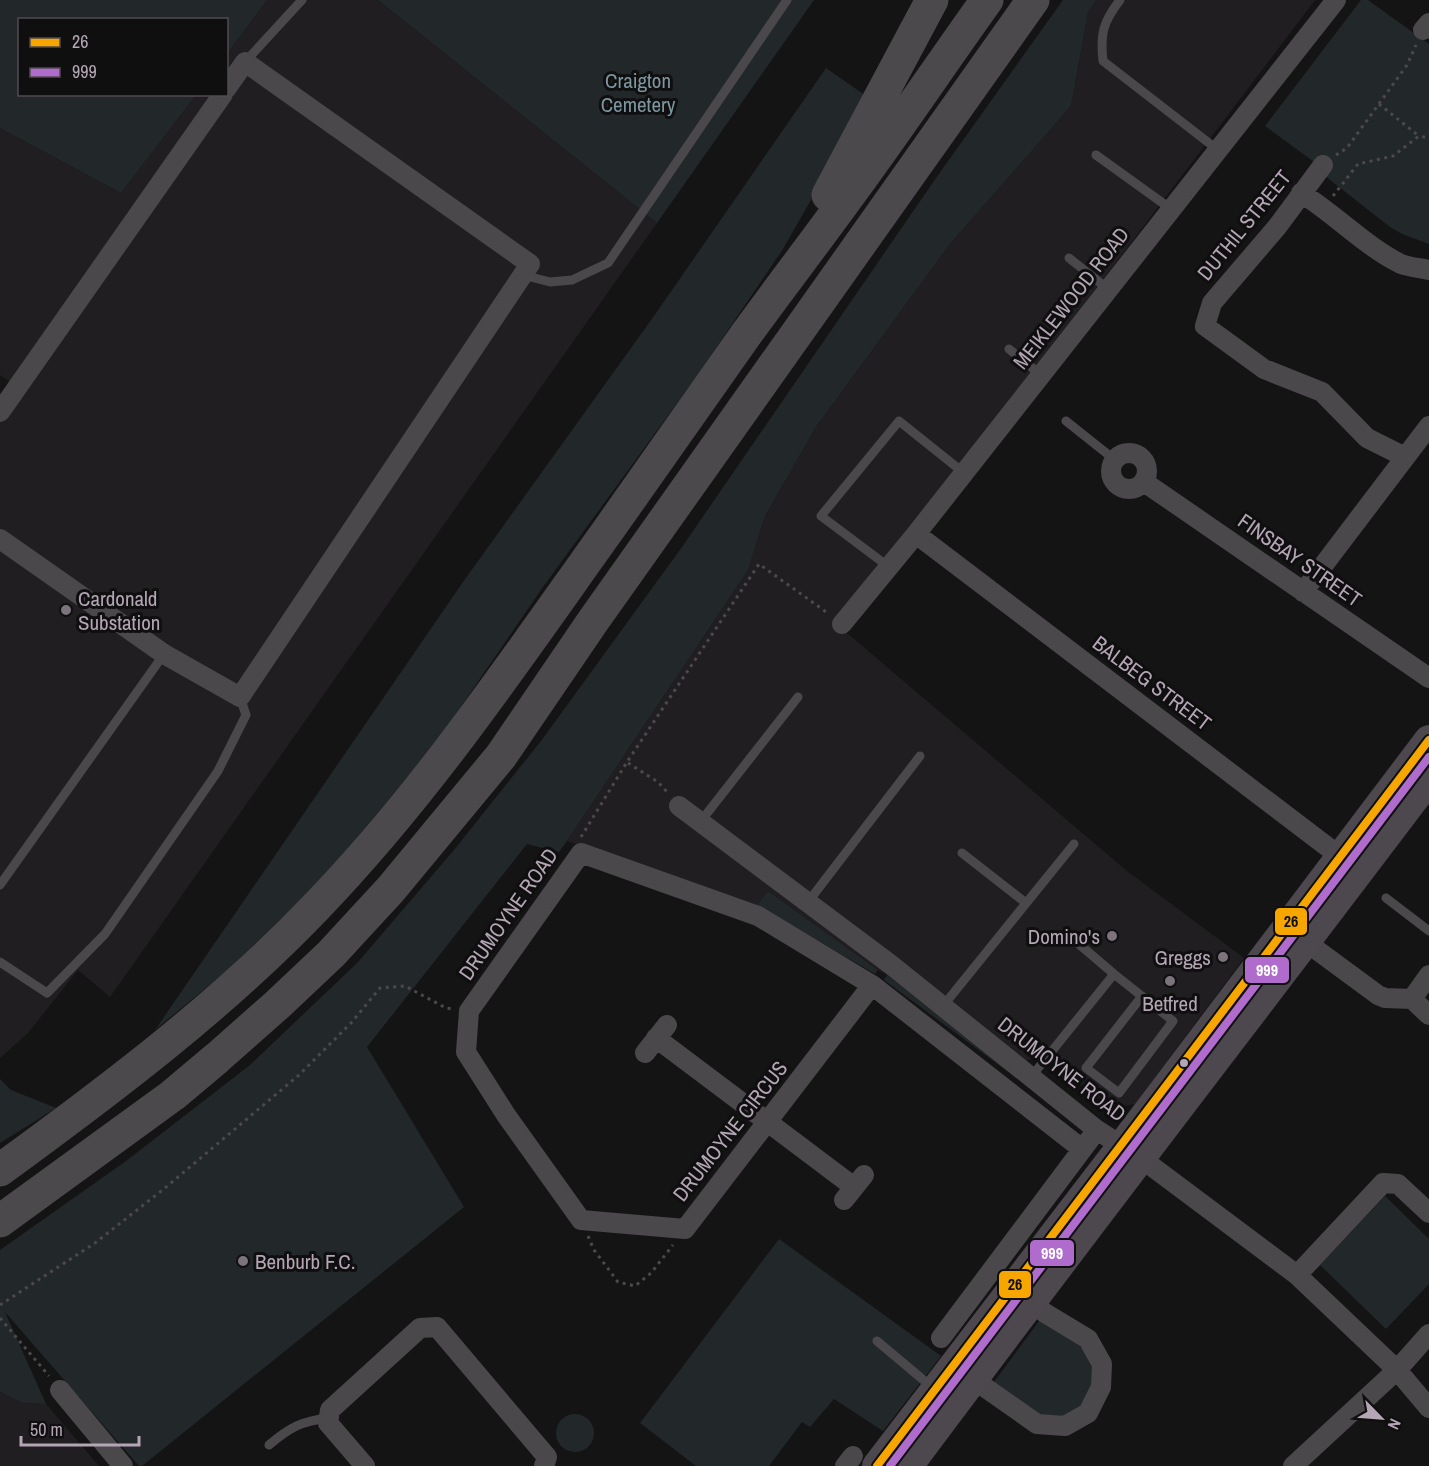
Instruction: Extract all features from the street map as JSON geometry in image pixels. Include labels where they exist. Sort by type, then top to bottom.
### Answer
[{"type":"highway","points":[[749,331],[833,184],[932,0]]},
{"type":"highway","points":[[0,1170],[102,1096],[214,1005],[262,962],[355,865],[412,798],[479,711],[749,331],[845,202],[987,0]]},
{"type":"highway","points":[[0,1221],[164,1102],[217,1058],[331,954],[405,872],[501,756],[593,621],[1033,0]]},
{"type":"main road","points":[[858,1463],[935,1390],[1306,942],[1350,864],[1429,740]]},
{"type":"main road","points":[[908,1466],[1030,1301],[1132,1152],[1350,864],[1429,778]]},
{"type":"street","name":"MEIKLEWOOD ROAD","points":[[842,624],[916,534],[1336,0]]},
{"type":"street","points":[[0,539],[164,654],[240,697],[531,264],[246,62],[228,86]]},
{"type":"street","points":[[0,412],[222,96]]},
{"type":"street","name":"DUTHIL STREET","points":[[1323,165],[1277,226],[1212,303],[1205,326],[1264,369],[1322,392],[1367,438],[1405,457]]},
{"type":"street","points":[[1301,193],[1324,207],[1377,249],[1403,265],[1429,270]]},
{"type":"street","points":[[1304,592],[1429,426]]},
{"type":"street","name":"FINSBAY STREET","points":[[1115,460],[1132,453],[1143,459],[1148,470],[1144,482],[1429,678]]},
{"type":"street","name":"BALBEG STREET","points":[[916,534],[1350,864]]},
{"type":"street","name":"DRUMOYNE ROAD","points":[[679,806],[943,1006],[1097,1130],[1132,1152],[1297,1275],[1397,1370],[1429,1408]]},
{"type":"street","name":"DRUMOYNE ROAD","points":[[469,1011],[581,854],[758,916],[872,985],[1082,1149]]},
{"type":"street","points":[[1306,942],[1378,995],[1385,998],[1412,999],[1429,1015]]},
{"type":"street","points":[[1412,999],[1429,975]]},
{"type":"street","name":"DRUMOYNE CIRCUS","points":[[581,1220],[685,1229],[872,985]]},
{"type":"street","points":[[469,1011],[466,1052],[506,1115],[581,1220]]},
{"type":"street","points":[[656,1038],[854,1187]]},
{"type":"street","points":[[940,1338],[1097,1130]]},
{"type":"street","points":[[1297,1275],[1383,1183],[1398,1184],[1429,1213]]},
{"type":"street","points":[[973,1379],[1037,1424],[1065,1426],[1088,1413],[1101,1388],[1102,1364],[1088,1339],[1030,1301]]},
{"type":"street","points":[[364,1466],[328,1423],[330,1410],[420,1328],[437,1327],[547,1457],[544,1466]]},
{"type":"street","points":[[1293,1466],[1397,1370],[1429,1334]]},
{"type":"street","points":[[60,1390],[123,1466]]},
{"type":"lane","points":[[246,62],[302,0]]},
{"type":"lane","points":[[522,275],[550,282],[572,280],[608,263],[787,0]]},
{"type":"lane","points":[[1120,0],[1110,13],[1101,38],[1104,61],[1218,150]]},
{"type":"lane","points":[[1096,155],[1171,209]]},
{"type":"lane","points":[[1069,258],[1108,289]]},
{"type":"lane","points":[[1009,349],[1041,375]]},
{"type":"lane","points":[[889,567],[821,516],[899,421],[964,473]]},
{"type":"lane","points":[[1066,421],[1115,460]]},
{"type":"lane","points":[[0,885],[164,654]]},
{"type":"lane","points":[[700,821],[798,696]]},
{"type":"lane","points":[[0,962],[47,993],[105,934],[218,771],[246,716],[240,697]]},
{"type":"lane","points":[[808,902],[920,756]]},
{"type":"lane","points":[[943,1006],[1074,844]]},
{"type":"lane","points":[[962,853],[1026,903]]},
{"type":"lane","points":[[1386,898],[1429,932]]},
{"type":"lane","points":[[1080,945],[1173,1021],[1119,1093],[1086,1068],[1142,996]]},
{"type":"lane","points":[[1031,1077],[1114,974]]},
{"type":"lane","points":[[877,1341],[935,1390]]},
{"type":"lane","points":[[270,1445],[285,1431],[305,1421],[329,1418]]},
{"type":"path","points":[[1323,165],[1347,148],[1407,65],[1426,26]]},
{"type":"path","points":[[1379,104],[1419,136],[1429,138]]},
{"type":"path","points":[[1324,207],[1358,164],[1393,156],[1419,136]]},
{"type":"path","points":[[581,854],[579,841],[627,762],[759,564],[842,624]]},
{"type":"path","points":[[627,762],[658,783],[679,806]]},
{"type":"path","points":[[0,1305],[94,1243],[174,1181],[299,1075],[351,1023],[380,988],[405,986],[446,1008],[469,1011]]},
{"type":"path","points":[[581,1220],[594,1250],[618,1282],[635,1286],[651,1273],[685,1229]]},
{"type":"path","points":[[0,1318],[60,1390]]},
{"type":"shaded area","points":[[267,0],[378,0],[657,223],[110,997],[78,970],[28,1033],[0,1058],[0,397],[10,382],[0,375],[0,128],[121,193],[195,96],[228,96],[228,53]]},
{"type":"shaded area","points":[[1096,0],[1315,0],[840,627],[1127,871],[1244,958],[1135,1104],[1111,1108],[1039,1054],[1007,1071],[1009,1068],[888,975],[768,891],[757,905],[567,841],[748,570],[765,516],[816,427],[950,244],[1071,106],[1088,12]]},
{"type":"shaded area","points":[[0,1392],[22,1403],[46,1404],[99,1466],[0,1466]]},
{"type":"green space","points":[[0,0],[267,0],[228,53],[228,18],[18,18],[18,96],[195,96],[121,193],[0,128]]},
{"type":"green space","name":"Craigton Cemetery","points":[[378,0],[814,0],[657,223]]},
{"type":"green space","points":[[1063,0],[1096,0],[1088,12],[1071,106],[950,244],[816,427],[765,516],[748,570],[559,852],[527,844],[367,1047],[464,1207],[142,1466],[139,1466],[5,1312],[46,1404],[22,1403],[0,1392],[0,1250],[126,1161],[250,1065],[358,962],[454,850],[541,741],[682,547],[936,178]]},
{"type":"green space","points":[[1361,0],[1368,0],[1429,44],[1429,244],[1390,227],[1325,176],[1328,172],[1265,126]]},
{"type":"green space","points":[[826,68],[869,98],[783,249],[699,373],[543,587],[436,743],[325,876],[229,969],[155,1030],[463,582],[654,316]]},
{"type":"green space","points":[[768,891],[878,970],[875,974],[757,905]]},
{"type":"green space","points":[[887,975],[1010,1068],[1007,1071],[884,980]]},
{"type":"green space","points":[[0,1079],[11,1090],[56,1108],[0,1143]]},
{"type":"green space","points":[[1385,1196],[1429,1239],[1429,1284],[1386,1329],[1320,1265]]},
{"type":"green space","points":[[779,1239],[941,1356],[883,1431],[834,1399],[810,1427],[802,1422],[769,1466],[696,1466],[640,1423]]},
{"type":"green space","points":[[1045,1313],[1102,1364],[1088,1413],[1037,1424],[988,1390]]},
{"type":"green space","points":[[575,1414],[588,1420],[594,1433],[588,1446],[575,1452],[562,1446],[556,1433],[562,1420]]},
{"type":"transit line","name":"26","points":[[877,1466],[1429,740]]},
{"type":"transit line","name":"999","points":[[890,1466],[1429,757]]},
{"type":"place","name":"Cardonald Substation","points":[[66,610]]},
{"type":"place","name":"Domino's","points":[[1112,936]]},
{"type":"place","name":"Greggs","points":[[1223,957]]},
{"type":"place","name":"Betfred","points":[[1170,981]]},
{"type":"place","name":"Benburb F.C.","points":[[243,1261]]}]
